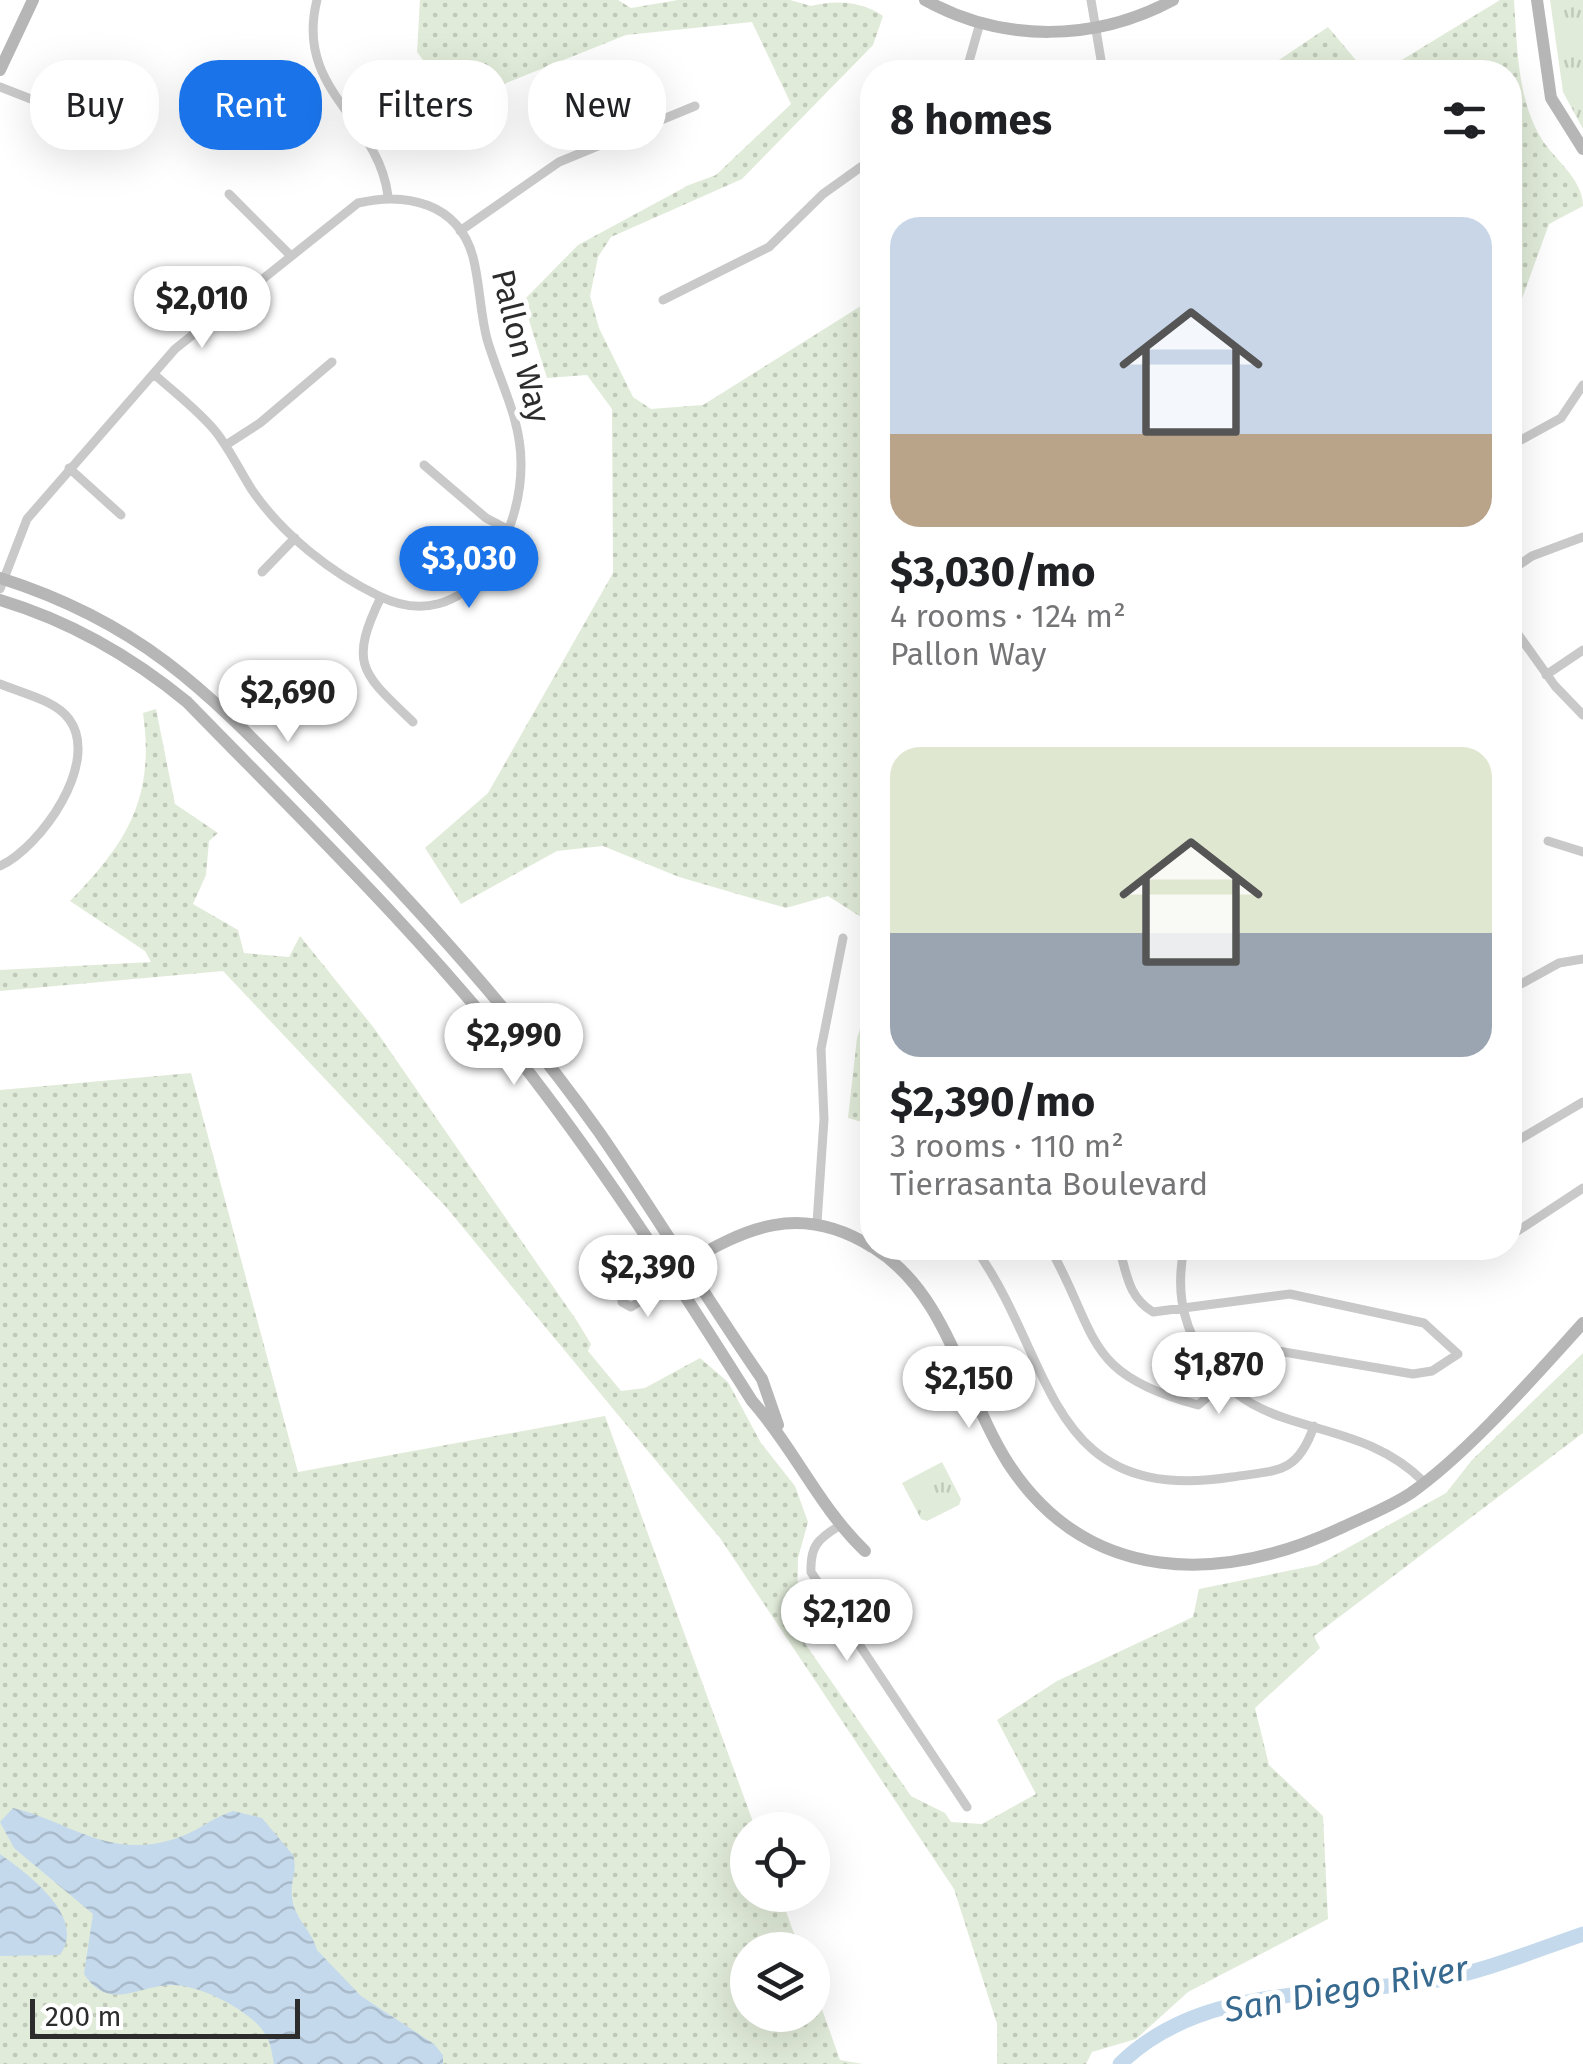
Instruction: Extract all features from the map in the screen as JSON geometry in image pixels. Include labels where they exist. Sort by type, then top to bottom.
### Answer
[{"type":"street","points":[[0,70],[33,0]]},
{"type":"street","points":[[317,0],[311,39],[314,57],[326,85],[381,160],[388,196]]},
{"type":"street","points":[[925,0],[980,24],[1042,34],[1096,29],[1173,0]]},
{"type":"street","points":[[1090,0],[1101,60]]},
{"type":"street","points":[[1537,0],[1551,98],[1583,149]]},
{"type":"street","points":[[970,60],[980,24]]},
{"type":"street","points":[[0,88],[30,99]]},
{"type":"street","points":[[695,106],[559,162],[460,230],[441,211],[419,200],[388,196],[358,203],[218,311],[155,375],[26,519],[1,582],[80,608],[160,653],[199,685],[459,958],[599,1133],[762,1379],[780,1432]]},
{"type":"street","points":[[663,300],[769,247],[822,194],[860,167]]},
{"type":"street","points":[[229,194],[290,255]]},
{"type":"street","name":"Pallon Way","points":[[155,375],[226,445],[254,492],[315,556],[381,597],[423,604],[462,593],[497,562],[522,465],[516,418],[494,365],[473,256],[460,230]]},
{"type":"street","points":[[226,445],[260,424],[332,362]]},
{"type":"street","points":[[1522,440],[1561,418],[1583,385]]},
{"type":"street","points":[[424,465],[486,518],[507,528]]},
{"type":"street","points":[[69,468],[121,516]]},
{"type":"street","points":[[1522,563],[1583,537]]},
{"type":"street","points":[[262,572],[295,538]]},
{"type":"street","points":[[381,597],[364,633],[361,664],[368,679],[413,722]]},
{"type":"street","points":[[0,600],[72,626],[149,671],[188,702],[396,918],[530,1074],[672,1277],[752,1401],[780,1432],[839,1526],[865,1551]]},
{"type":"street","points":[[1522,641],[1546,675],[1583,715]]},
{"type":"street","points":[[1546,675],[1583,650]]},
{"type":"street","points":[[0,684],[60,709],[75,728],[80,750],[78,765],[42,833],[21,855],[0,866]]},
{"type":"street","points":[[1548,840],[1583,852]]},
{"type":"street","points":[[396,918],[416,927],[447,960],[459,958]]},
{"type":"street","points":[[817,1223],[824,1119],[821,1048],[843,938]]},
{"type":"street","points":[[1522,984],[1560,963],[1583,959]]},
{"type":"street","points":[[1522,1137],[1583,1102]]},
{"type":"street","points":[[1522,1228],[1583,1188]]},
{"type":"street","points":[[622,1302],[632,1307],[685,1264],[741,1232],[817,1223],[860,1241]]},
{"type":"street","points":[[893,1260],[922,1292],[1006,1460],[1035,1500],[1090,1541],[1148,1560],[1236,1564],[1297,1549],[1390,1505],[1424,1482],[1583,1323]]},
{"type":"street","points":[[984,1260],[1000,1283],[1063,1420],[1084,1444],[1112,1463],[1165,1482],[1194,1483],[1282,1469],[1305,1452],[1314,1426]]},
{"type":"street","points":[[1055,1260],[1084,1326],[1121,1373],[1137,1384],[1198,1406],[1253,1358],[1278,1351],[1413,1374],[1432,1371],[1458,1354],[1424,1323],[1290,1294],[1260,1295],[1183,1311],[1152,1312],[1137,1303],[1123,1260]]},
{"type":"street","points":[[1181,1260],[1178,1276],[1188,1331],[1224,1387],[1252,1406],[1376,1445],[1404,1462],[1424,1482]]},
{"type":"street","points":[[839,1526],[819,1539],[810,1552],[811,1572],[967,1807]]},
{"type":"green space","points":[[420,0],[618,0],[631,8],[678,0],[790,0],[811,6],[857,5],[883,16],[873,45],[742,179],[611,237],[598,257],[590,296],[599,328],[633,397],[651,409],[703,405],[860,307],[860,916],[828,896],[786,908],[679,877],[603,846],[557,851],[461,904],[425,848],[488,793],[613,573],[612,409],[587,375],[547,378],[523,301],[578,245],[689,185],[716,175],[791,104],[752,22],[626,35],[564,60],[528,60],[528,74],[508,82],[508,60],[423,60],[417,52]]},
{"type":"green space","points":[[1500,0],[1514,0],[1518,60],[1402,60]]},
{"type":"green space","points":[[1550,0],[1583,0],[1583,129],[1563,92]]},
{"type":"green space","points":[[1328,27],[1356,60],[1279,60]]},
{"type":"green space","points":[[1522,83],[1538,133],[1582,196],[1583,206],[1549,224],[1522,299]]},
{"type":"green space","points":[[156,709],[175,804],[218,833],[209,841],[206,875],[193,904],[238,930],[244,953],[289,957],[300,936],[374,1028],[577,1321],[591,1344],[588,1351],[621,1391],[645,1388],[700,1358],[728,1382],[761,1443],[795,1486],[808,1522],[798,1558],[797,1632],[911,1796],[945,1813],[951,1822],[982,1824],[1036,1794],[997,1720],[1057,1681],[1193,1617],[1199,1589],[1317,1565],[1446,1493],[1472,1460],[1583,1353],[1583,1433],[1314,1636],[1320,1648],[1255,1708],[1269,1765],[1323,1816],[1328,1919],[1188,1992],[1136,2039],[1092,2052],[1086,2064],[997,2064],[997,2024],[954,1889],[720,1538],[446,1207],[223,971],[0,991],[0,970],[151,962],[145,951],[70,901],[108,859],[133,816],[145,770],[143,713]]},
{"type":"green space","points":[[860,1029],[860,1121],[848,1118]]},
{"type":"green space","points":[[191,1073],[298,1472],[605,1416],[749,1812],[730,1812],[730,1912],[786,1912],[793,1932],[730,1932],[730,2032],[830,2032],[840,2060],[863,2064],[0,2064],[0,1090]]},
{"type":"green space","points":[[942,1462],[961,1499],[959,1505],[927,1521],[921,1519],[902,1483]]},
{"type":"water","points":[[13,1808],[92,1837],[131,1845],[177,1838],[233,1811],[262,1818],[293,1855],[293,1905],[317,1950],[361,1996],[434,2044],[443,2055],[443,2064],[274,2064],[269,2041],[258,2025],[236,2007],[208,1993],[169,1985],[123,1994],[103,1992],[84,1974],[93,1914],[14,1848],[0,1822]]},
{"type":"water","points":[[0,1854],[39,1885],[61,1912],[66,1941],[60,1955],[0,1956]]},
{"type":"waterway","name":"San Diego River","points":[[1120,2064],[1153,2038],[1189,2019],[1229,2006],[1437,1980],[1492,1966],[1583,1934]]}]
